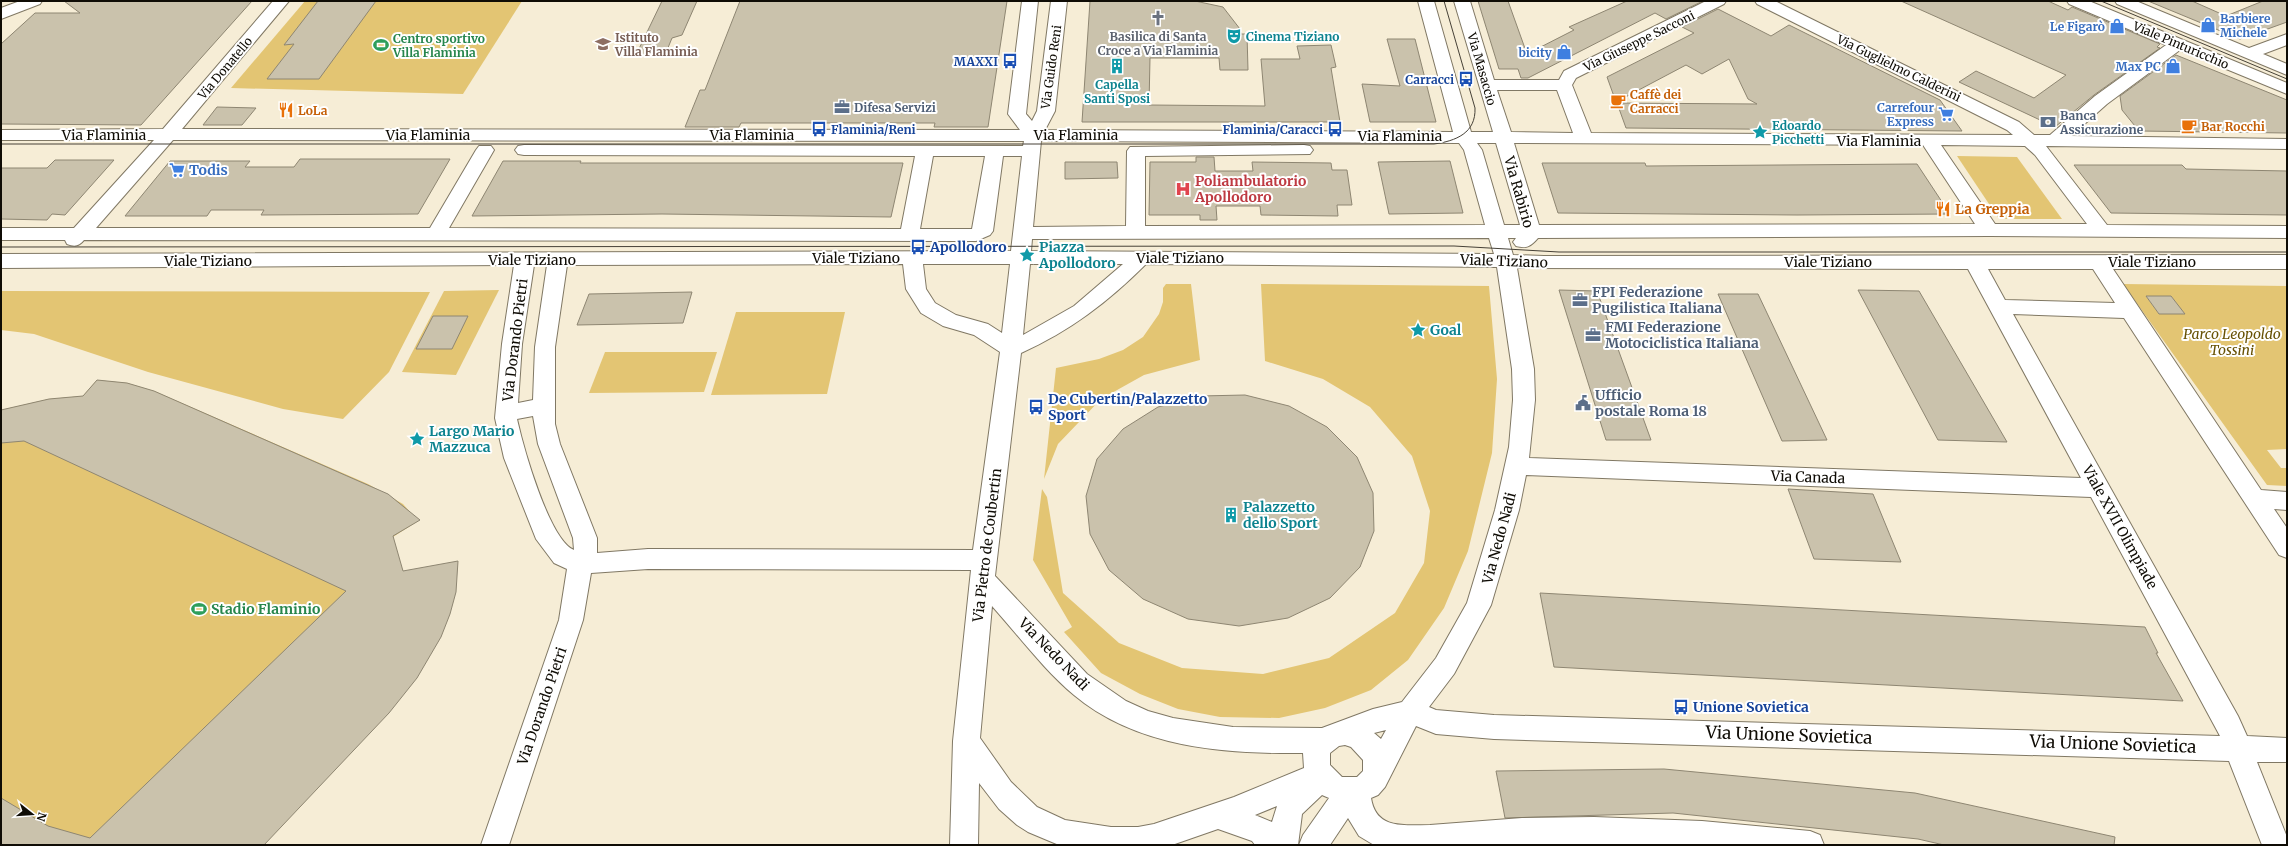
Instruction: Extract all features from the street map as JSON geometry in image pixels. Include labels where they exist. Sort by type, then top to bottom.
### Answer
[{"type":"street","points":[[1,14],[34,1]]},
{"type":"street","name":"Via Donatello","points":[[56,261],[156,149],[281,1]]},
{"type":"street","name":"Via Guido Reni","points":[[1030,1],[1017,114],[1032,143]]},
{"type":"street","name":"Via Guido Reni","points":[[1032,143],[1046,111],[1059,1]]},
{"type":"street","points":[[1426,1],[1450,87],[1498,232],[1508,269]]},
{"type":"street","name":"Via Masaccio","points":[[1462,1],[1502,137]]},
{"type":"street","name":"Via Giuseppe Sacconi","points":[[1564,85],[1570,75],[1718,1]]},
{"type":"street","name":"Via Guglielmo Calderini","points":[[1763,1],[2000,118],[2031,140],[2102,230]]},
{"type":"street","name":"Viale Pinturicchio","points":[[2075,1],[2287,89]]},
{"type":"street","name":"Viale Pinturicchio","points":[[2123,1],[2287,70]]},
{"type":"street","points":[[1,21],[7,25],[1,30]]},
{"type":"street","points":[[2249,54],[2287,39]]},
{"type":"street","points":[[2056,140],[2101,100],[2178,44]]},
{"type":"street","points":[[1487,85],[1564,85],[1584,138]]},
{"type":"street","name":"Via Flaminia","points":[[1,136],[168,135],[1032,143],[1468,143]]},
{"type":"street","name":"Via Flaminia","points":[[1135,232],[1136,151],[1468,143],[1502,137],[1929,141],[2056,140],[2287,144]]},
{"type":"street","name":"Via Rabirio","points":[[1502,137],[1532,232],[1508,269]]},
{"type":"street","points":[[1929,141],[1989,230]]},
{"type":"street","name":"Via Flaminia","points":[[2184,142],[2232,151],[2287,157]]},
{"type":"street","points":[[1011,349],[1019,257],[1032,143]]},
{"type":"street","name":"Via Flaminia","points":[[1,150],[156,149],[995,152],[1032,143]]},
{"type":"street","points":[[438,233],[485,150]]},
{"type":"street","points":[[910,234],[925,151]]},
{"type":"street","name":"Viale Tiziano","points":[[1,234],[438,233],[976,235],[983,231],[995,152]]},
{"type":"street","name":"Viale Tiziano","points":[[1022,233],[1989,230],[2287,232]]},
{"type":"street","points":[[912,257],[916,289],[928,308],[950,321],[980,329],[1011,349]]},
{"type":"street","name":"Viale Tiziano","points":[[1,261],[1019,257],[1141,258],[1508,269],[1974,262],[2287,262]]},
{"type":"street","points":[[1011,349],[1052,332],[1080,314],[1141,258]]},
{"type":"street","name":"Via Dorando Pietri","points":[[525,260],[512,344],[507,413],[509,437],[515,458],[542,526],[558,553],[580,564]]},
{"type":"street","name":"Via Dorando Pietri","points":[[496,845],[571,620],[578,587],[580,564],[586,550],[586,544],[545,432],[545,347],[558,260]]},
{"type":"street","name":"Viale XVII Olimpiade","points":[[1974,262],[2225,718],[2239,748],[2276,845]]},
{"type":"street","points":[[2098,262],[2287,548]]},
{"type":"street","name":"Via Nedo Nadi","points":[[1353,791],[1370,783],[1410,712],[1445,666],[1479,605],[1494,558],[1517,466],[1522,422],[1524,380],[1508,269]]},
{"type":"street","points":[[1999,307],[2131,311]]},
{"type":"street","name":"Via Pietro de Coubertin","points":[[964,845],[966,741],[983,570],[1011,349]]},
{"type":"street","points":[[507,413],[544,406]]},
{"type":"street","name":"Via Canada","points":[[1517,466],[2099,488]]},
{"type":"street","points":[[2255,499],[2287,501]]},
{"type":"street","points":[[580,564],[656,559],[983,570]]},
{"type":"street","name":"Via Nedo Nadi","points":[[983,570],[1082,686],[1102,700],[1128,714],[1167,728],[1206,737],[1276,741],[1356,735],[1371,746],[1378,761],[1378,770]]},
{"type":"street","points":[[1353,791],[1337,789],[1321,776],[1316,765],[1318,747],[1334,736],[1373,721],[1410,712]]},
{"type":"street","name":"Via Unione Sovietica","points":[[1410,712],[1436,722],[1494,727],[2239,748]]},
{"type":"street","points":[[966,741],[1007,798],[1019,810],[1037,822],[1052,828],[1096,839],[1135,843],[1219,816],[1321,776]]},
{"type":"street","points":[[2239,748],[2287,750]]},
{"type":"street","points":[[1284,845],[1287,812],[1292,802],[1321,776]]},
{"type":"street","points":[[1313,845],[1353,791]]},
{"type":"street","points":[[1353,791],[1361,820],[1369,829],[1388,837],[1440,838],[1522,832],[1646,832],[1694,834],[1810,845]]},
{"type":"street","points":[[1219,816],[1261,831],[1275,845]]},
{"type":"green space","name":"Centro sportivo Villa Flaminia","points":[[305,1],[522,1],[463,94],[231,88]]},
{"type":"green space","points":[[1957,156],[2017,157],[2062,219],[1999,219]]},
{"type":"green space","points":[[1166,284],[1191,284],[1200,360],[1144,375],[1101,399],[1058,444],[1044,479],[1056,368],[1099,359],[1123,350],[1143,337],[1159,314],[1163,302],[1163,288]]},
{"type":"green space","points":[[1261,284],[1489,286],[1497,379],[1492,453],[1468,551],[1444,608],[1408,660],[1371,690],[1325,708],[1279,718],[1220,717],[1178,709],[1140,694],[1101,673],[1064,632],[1072,627],[1033,560],[1042,489],[1047,497],[1063,593],[1119,643],[1182,668],[1263,674],[1329,658],[1395,613],[1424,563],[1430,511],[1412,456],[1370,407],[1323,379],[1265,361]]},
{"type":"green space","name":"Parco Leopoldo Tossini","points":[[2123,284],[2287,286],[2287,449],[2267,450],[2281,468],[2287,468],[2287,486],[2267,485]],"holes":[[[2146,296],[2171,296],[2184,314],[2159,314]]]},
{"type":"green space","points":[[499,290],[456,375],[402,372],[444,291]]},
{"type":"green space","points":[[1,291],[430,292],[389,372],[343,419],[283,409],[148,372],[34,334],[1,330]]},
{"type":"green space","points":[[736,312],[845,312],[827,394],[711,395]]},
{"type":"green space","points":[[605,352],[717,352],[704,392],[589,393]]},
{"type":"green space","name":"Stadio Flaminio","points":[[97,380],[127,383],[154,391],[368,484],[403,504],[418,521],[393,537],[402,571],[203,834],[1,845],[1,410],[49,399],[83,396]]},
{"type":"building","points":[[64,1],[252,1],[141,125],[1,124],[1,44],[35,13],[80,13]]},
{"type":"building","points":[[318,1],[376,1],[319,79],[267,79],[294,44],[284,45]]},
{"type":"building","points":[[662,1],[697,1],[682,35],[672,38],[665,55],[636,55]]},
{"type":"building","points":[[740,1],[1007,1],[988,127],[934,127],[935,123],[741,123],[739,127],[685,127],[700,90],[705,90]]},
{"type":"building","points":[[1090,1],[1195,1],[1223,7],[1240,29],[1241,34],[1247,34],[1248,70],[1220,70],[1219,58],[1150,58],[1149,105],[1265,106],[1261,59],[1300,59],[1297,46],[1331,45],[1336,67],[1331,68],[1340,122],[1082,122]]},
{"type":"building","points":[[1478,1],[1508,1],[1527,54],[1574,30],[1569,27],[1627,1],[1703,1],[1666,19],[1655,13],[1528,78],[1521,78],[1518,69],[1499,69]]},
{"type":"building","points":[[1901,1],[2048,1],[2068,10],[2072,7],[2160,44],[2157,47],[2160,48],[2094,95],[2055,127],[1959,82],[1976,71],[2034,98],[2066,75]]},
{"type":"building","points":[[2148,1],[2192,1],[2226,16],[2263,1],[2287,1],[2287,22],[2240,39]]},
{"type":"building","points":[[1718,9],[1771,36],[1789,25],[1940,100],[1962,131],[1626,128],[1617,103],[1757,104],[1748,99],[1729,59],[1702,74],[1686,65],[1616,102],[1607,77],[1694,33],[1682,27]]},
{"type":"building","points":[[1387,39],[1415,39],[1436,122],[1370,122],[1362,84],[1400,86]]},
{"type":"building","points":[[2176,55],[2287,100],[2287,133],[2139,131],[2122,110],[2120,96]]},
{"type":"building","points":[[217,107],[256,108],[242,125],[203,125]]},
{"type":"building","points":[[1196,157],[1214,157],[1215,171],[1253,171],[1252,162],[1331,163],[1332,170],[1347,170],[1352,205],[1337,205],[1338,216],[1261,215],[1260,206],[1216,206],[1217,220],[1200,220],[1200,215],[1149,215],[1150,162],[1196,162]]},
{"type":"building","points":[[300,159],[450,159],[418,214],[261,215],[264,210],[211,210],[207,216],[125,216],[170,161],[250,161],[245,167],[294,167]]},
{"type":"building","points":[[55,160],[114,160],[65,215],[52,214],[47,220],[1,219],[1,168],[47,168]]},
{"type":"building","points":[[503,161],[581,161],[580,163],[903,163],[891,217],[662,214],[472,216]]},
{"type":"building","points":[[1450,161],[1463,213],[1389,214],[1378,162]]},
{"type":"building","points":[[1065,162],[1117,162],[1118,178],[1065,179]]},
{"type":"building","points":[[1542,163],[1645,163],[1646,166],[1917,164],[1950,214],[1797,215],[1558,213]]},
{"type":"building","points":[[2074,165],[2182,165],[2186,169],[2287,171],[2287,215],[2111,213]]},
{"type":"building","points":[[1559,290],[1597,291],[1651,440],[1606,440]]},
{"type":"building","points":[[1858,290],[1919,291],[2007,442],[1938,440]]},
{"type":"building","points":[[692,292],[683,323],[577,325],[589,294]]},
{"type":"building","points":[[1718,294],[1758,294],[1827,440],[1782,441]]},
{"type":"building","points":[[2146,296],[2171,296],[2185,314],[2159,314]]},
{"type":"building","points":[[433,316],[468,316],[452,349],[416,349]]},
{"type":"building","points":[[97,380],[127,383],[154,391],[388,494],[420,520],[393,536],[403,571],[458,561],[456,592],[450,614],[441,637],[417,678],[389,713],[264,845],[1,845],[1,798],[48,826],[90,838],[346,591],[24,441],[1,443],[1,410],[49,399],[83,396]]},
{"type":"building","name":"Palazzetto dello Sport","points":[[1245,395],[1289,406],[1327,427],[1357,457],[1373,493],[1374,531],[1360,567],[1330,598],[1288,618],[1239,626],[1188,619],[1143,599],[1109,570],[1090,534],[1086,496],[1097,459],[1123,429],[1158,407],[1200,396]]},
{"type":"building","points":[[1788,489],[1873,494],[1901,562],[1814,559]]},
{"type":"building","points":[[1540,593],[2145,627],[2158,653],[2156,653],[2183,701],[1554,667]]},
{"type":"building","points":[[1664,769],[1915,793],[2115,837],[2114,845],[1944,845],[1918,839],[1673,813],[1505,818],[1496,771]]},
{"type":"tram line","points":[[1,144],[1434,144],[1450,141],[1468,130],[1472,124],[1475,108],[1444,1]]},
{"type":"tram line","points":[[2101,1],[2287,79]]},
{"type":"tram line","points":[[1,247],[1454,246],[1559,252],[2287,252]]},
{"type":"place","name":"Basilica di Santa Croce a Via Flaminia","points":[[1158,18]]},
{"type":"place","name":"Barbiere Michele","points":[[2208,25]]},
{"type":"place","name":"Le Figarò","points":[[2117,26]]},
{"type":"place","name":"Cinema Tiziano","points":[[1234,36]]},
{"type":"place","name":"Istituto Villa Flaminia","points":[[603,44]]},
{"type":"place","name":"Centro sportivo Villa Flaminia","points":[[381,45]]},
{"type":"place","name":"bicity","points":[[1564,52]]},
{"type":"place","name":"MAXXI","points":[[1010,61]]},
{"type":"place","name":"Capella Santi Sposi","points":[[1117,66]]},
{"type":"place","name":"Max PC","points":[[2173,66]]},
{"type":"place","name":"Carracci","points":[[1466,79]]},
{"type":"place","name":"Caffè dei Carracci","points":[[1618,101]]},
{"type":"place","name":"Difesa Servizi","points":[[842,107]]},
{"type":"place","name":"LoLa","points":[[286,110]]},
{"type":"place","name":"Carrefour Express","points":[[1946,114]]},
{"type":"place","name":"Banca Assicurazione","points":[[2048,122]]},
{"type":"place","name":"Bar Rocchi","points":[[2189,126]]},
{"type":"place","name":"Flaminia/Reni","points":[[819,129]]},
{"type":"place","name":"Flaminia/Caracci","points":[[1335,129]]},
{"type":"place","name":"Edoardo Picchetti","points":[[1760,132]]},
{"type":"place","name":"Todis","points":[[177,170]]},
{"type":"place","name":"Poliambulatorio Apollodoro","points":[[1183,189]]},
{"type":"place","name":"La Greppia","points":[[1943,209]]},
{"type":"place","name":"Apollodoro","points":[[918,247]]},
{"type":"place","name":"Piazza Apollodoro","points":[[1027,255]]},
{"type":"place","name":"FPI Federazione Pugilistica Italiana","points":[[1580,300]]},
{"type":"place","name":"Goal","points":[[1418,330]]},
{"type":"place","name":"FMI Federazione Motociclistica Italiana","points":[[1593,335]]},
{"type":"place","name":"Ufficio postale Roma 18","points":[[1583,403]]},
{"type":"place","name":"De Cubertin/Palazzetto Sport","points":[[1036,407]]},
{"type":"place","name":"Largo Mario Mazzuca","points":[[417,439]]},
{"type":"place","name":"Palazzetto dello Sport","points":[[1231,515]]},
{"type":"place","name":"Stadio Flaminio","points":[[199,609]]},
{"type":"place","name":"Unione Sovietica","points":[[1681,707]]}]
